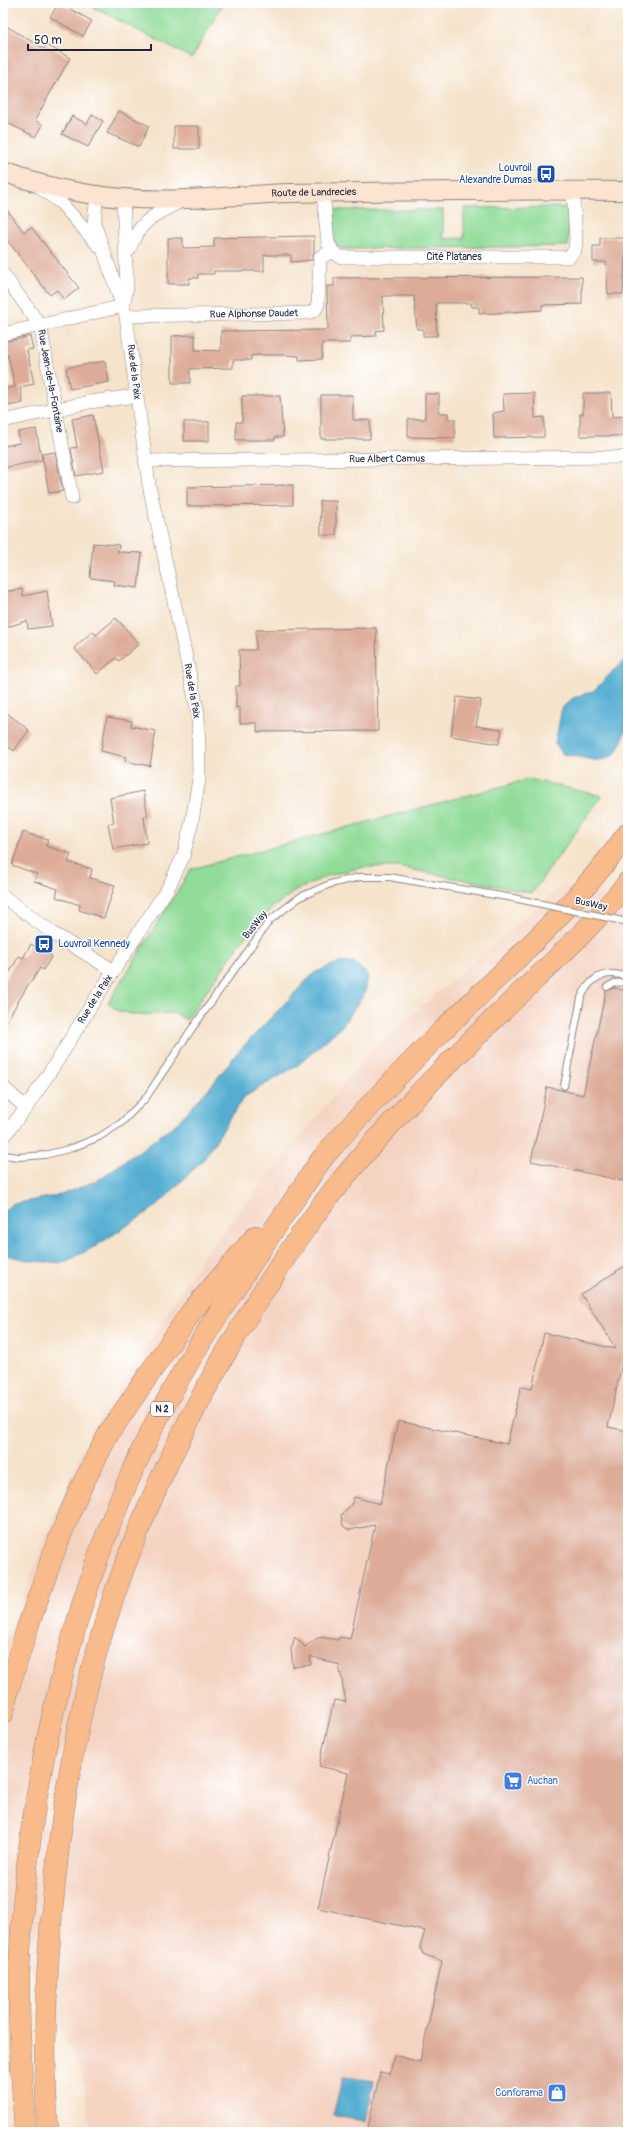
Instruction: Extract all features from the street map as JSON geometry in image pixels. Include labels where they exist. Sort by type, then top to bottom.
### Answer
[{"type":"highway","name":"N 2","points":[[25,2132],[19,1976],[25,1885],[41,1772],[68,1653],[98,1559],[120,1502],[163,1408],[212,1322],[324,1157],[443,1030],[508,970],[559,918],[604,866],[628,832]]},
{"type":"highway","points":[[48,2132],[44,2038],[48,1958],[56,1862],[71,1767],[94,1662],[125,1565],[152,1497],[185,1427],[232,1342],[288,1252],[326,1200],[408,1107],[463,1049],[583,933],[628,882]]},
{"type":"highway","points":[[3,1713],[7,1693],[26,1633],[55,1549],[80,1489],[109,1433],[192,1311],[324,1157]]},
{"type":"main road","name":"Route de Landrecies","points":[[3,172],[35,183],[97,195],[184,199],[323,193],[628,191]]},
{"type":"street","points":[[35,183],[61,203],[103,250]]},
{"type":"street","name":"Cité Platanes","points":[[333,252],[341,257],[569,257],[575,250],[576,239],[573,191]]},
{"type":"street","points":[[323,193],[328,243],[333,252]]},
{"type":"street","points":[[3,334],[40,325],[124,311],[94,224],[97,195]]},
{"type":"street","name":"Rue de la Paix","points":[[4,1134],[26,1108],[168,888],[183,857],[192,821],[199,779],[198,713],[145,461],[124,311],[127,287],[126,233],[123,197]]},
{"type":"street","points":[[126,259],[134,235],[140,226],[155,215],[184,199]]},
{"type":"street","name":"Rue Alphonse Daudet","points":[[124,311],[309,313],[315,310],[318,304],[320,257],[333,252]]},
{"type":"street","name":"Rue Jean-de-la-Fontaine","points":[[3,274],[40,325],[72,498]]},
{"type":"street","points":[[3,421],[55,409],[136,396]]},
{"type":"street","name":"Rue Albert Camus","points":[[145,461],[628,456]]},
{"type":"street","points":[[3,896],[54,934],[114,972]]},
{"type":"street","points":[[3,1087],[26,1108]]},
{"type":"lane","name":"BusWay","points":[[3,1155],[19,1157],[45,1154],[72,1148],[99,1137],[121,1123],[145,1099],[191,1030],[270,920],[300,897],[330,884],[360,877],[389,877],[513,898],[628,922]]},
{"type":"lane","points":[[564,1086],[581,998],[586,986],[596,978],[608,973],[628,976]]},
{"type":"lane","points":[[607,987],[614,983],[628,982]]},
{"type":"shaded area","points":[[563,885],[628,902],[628,2132],[91,2132],[83,2076],[31,1969],[3,1936],[3,1647],[81,1449],[201,1259],[372,1049]]},
{"type":"green space","points":[[85,3],[223,3],[192,58]]},
{"type":"green space","points":[[569,207],[568,246],[342,249],[335,245],[333,210],[443,210],[443,239],[464,238],[464,208]]},
{"type":"green space","points":[[529,779],[602,796],[532,893],[398,867],[363,867],[327,876],[295,891],[272,908],[250,930],[186,1020],[175,1013],[137,1015],[118,1011],[108,1003],[191,869]]},
{"type":"water","points":[[628,656],[628,721],[622,741],[614,755],[599,761],[563,754],[555,744],[562,708],[573,698],[593,691]]},
{"type":"water","points":[[353,962],[368,975],[365,993],[342,1026],[298,1065],[244,1097],[203,1160],[157,1206],[96,1246],[63,1263],[32,1261],[6,1255],[3,1251],[3,1211],[13,1204],[61,1195],[98,1180],[142,1149],[177,1123],[212,1085],[237,1053],[314,973],[338,963]]},
{"type":"water","points":[[343,2076],[374,2081],[366,2121],[333,2116]]},
{"type":"building","points":[[59,3],[92,21],[83,36],[50,17]]},
{"type":"building","points":[[3,24],[44,49],[47,45],[70,58],[35,120],[43,125],[36,137],[3,121]]},
{"type":"building","points":[[119,111],[149,126],[139,147],[107,133]]},
{"type":"building","points":[[92,115],[103,121],[88,147],[62,134],[72,116],[87,124]]},
{"type":"building","points":[[174,126],[199,126],[199,149],[174,149]]},
{"type":"building","points":[[3,205],[24,232],[31,227],[79,288],[64,300],[57,290],[50,295],[3,235]]},
{"type":"building","points":[[314,236],[314,252],[312,260],[291,262],[291,255],[264,255],[264,271],[214,271],[214,274],[198,274],[198,278],[189,278],[189,284],[168,284],[168,238],[183,238],[183,248],[214,247],[214,238]]},
{"type":"building","points":[[600,238],[628,238],[628,256],[625,256],[623,294],[608,294],[606,262],[593,262],[593,246],[600,246]]},
{"type":"building","points":[[582,277],[582,304],[542,305],[542,310],[479,314],[479,307],[472,307],[471,303],[436,303],[437,336],[423,336],[423,329],[417,329],[414,296],[383,296],[384,330],[376,331],[376,336],[350,337],[350,343],[322,343],[322,359],[299,360],[299,356],[257,355],[251,356],[251,360],[233,360],[233,368],[190,369],[190,383],[172,383],[172,336],[195,335],[195,350],[221,351],[221,331],[328,330],[327,286],[334,286],[334,278]]},
{"type":"building","points":[[30,336],[33,349],[27,350],[34,384],[20,387],[23,403],[3,407],[3,389],[15,387],[8,355],[3,356],[3,342]]},
{"type":"building","points":[[105,361],[109,382],[70,389],[66,368]]},
{"type":"building","points":[[534,393],[535,418],[544,417],[544,437],[494,438],[493,413],[504,411],[503,394]]},
{"type":"building","points":[[583,393],[611,393],[612,417],[627,416],[628,436],[580,436],[580,414],[583,414]]},
{"type":"building","points":[[425,394],[439,394],[439,413],[448,413],[448,419],[455,419],[455,438],[408,437],[408,419],[425,419]]},
{"type":"building","points":[[321,395],[353,395],[353,420],[370,420],[370,439],[321,439]]},
{"type":"building","points":[[242,396],[280,396],[283,437],[275,437],[275,440],[236,440],[236,422],[242,422]]},
{"type":"building","points":[[93,415],[104,471],[76,476],[71,448],[77,447],[72,419]]},
{"type":"building","points":[[184,422],[209,422],[209,441],[184,441]]},
{"type":"building","points":[[36,429],[42,460],[3,468],[3,446],[20,443],[18,432]]},
{"type":"building","points":[[55,452],[63,491],[49,493],[42,454]]},
{"type":"building","points":[[293,485],[293,505],[187,506],[187,487]]},
{"type":"building","points":[[320,501],[336,501],[336,535],[321,535]]},
{"type":"building","points":[[93,543],[119,545],[118,552],[142,553],[138,588],[114,585],[115,581],[90,578]]},
{"type":"building","points":[[22,589],[23,596],[47,591],[52,626],[28,629],[27,621],[3,628],[3,592]]},
{"type":"building","points":[[116,618],[139,644],[119,661],[116,658],[97,674],[74,648],[93,631],[96,635]]},
{"type":"building","points":[[376,628],[378,731],[257,732],[257,723],[240,723],[240,707],[236,708],[236,686],[240,686],[239,650],[256,650],[256,630]]},
{"type":"building","points":[[457,697],[481,700],[476,726],[502,730],[499,744],[451,736]]},
{"type":"building","points":[[3,710],[29,730],[14,751],[3,743]]},
{"type":"building","points":[[107,717],[132,721],[131,726],[156,731],[150,766],[125,761],[126,757],[101,751]]},
{"type":"building","points":[[143,791],[148,816],[144,817],[147,843],[113,849],[108,824],[114,823],[110,798]]},
{"type":"building","points":[[23,832],[48,840],[46,846],[71,854],[68,862],[92,869],[90,878],[115,885],[104,918],[79,910],[80,905],[56,897],[58,889],[34,881],[37,874],[12,865]]},
{"type":"building","points":[[31,944],[52,956],[43,970],[40,968],[32,981],[31,980],[3,1027],[3,984],[19,956],[23,958]]},
{"type":"building","points":[[614,988],[628,991],[628,1182],[531,1161],[547,1087],[583,1095],[606,991]]},
{"type":"building","points":[[628,1264],[628,1367],[623,1359],[608,1427],[628,1431],[628,2132],[367,2132],[380,2072],[390,2074],[394,2055],[420,2062],[442,1961],[423,1954],[420,1947],[425,1931],[318,1908],[348,1773],[319,1766],[334,1700],[346,1702],[339,1665],[310,1656],[311,1665],[293,1667],[291,1649],[295,1637],[305,1647],[319,1637],[338,1640],[339,1637],[350,1639],[375,1525],[349,1530],[343,1526],[341,1515],[351,1505],[354,1497],[380,1504],[398,1421],[507,1444],[521,1387],[532,1389],[544,1333],[616,1349],[581,1294]]},
{"type":"place","name":"Louvroil Alexandre Dumas","points":[[546,174]]},
{"type":"place","name":"Louvroil Kennedy","points":[[44,944]]},
{"type":"place","name":"Auchan","points":[[513,1781]]},
{"type":"place","name":"Conforama","points":[[557,2093]]}]
